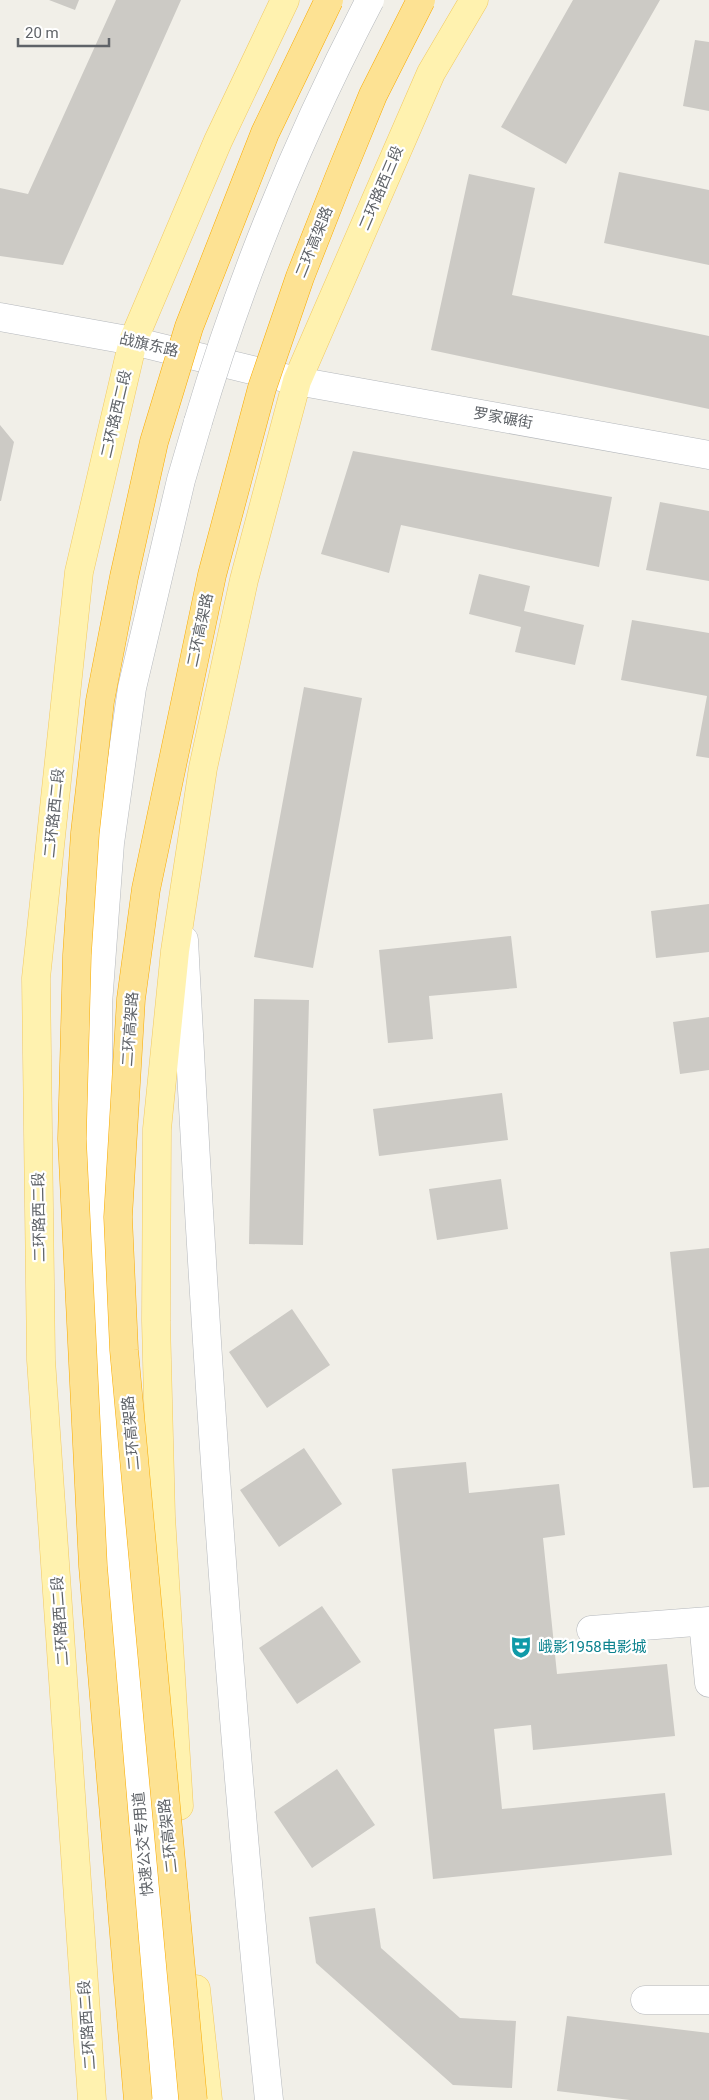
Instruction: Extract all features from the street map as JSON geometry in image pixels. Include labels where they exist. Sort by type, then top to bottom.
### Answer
[{"type":"highway","points":[[138,2100],[93,1566],[72,1139],[77,955],[85,833],[100,700],[124,577],[154,442],[189,327],[265,133],[329,0]]},
{"type":"highway","name":"二环高架路","points":[[193,2100],[124,1350],[118,1217],[131,998],[146,889],[208,594],[262,388],[300,277],[339,178],[374,95],[421,0]]},
{"type":"main road","points":[[133,341],[218,140],[285,0]]},
{"type":"main road","name":"二环路西三段","points":[[297,381],[431,73],[474,0]]},
{"type":"main road","name":"二环路西二段","points":[[92,2100],[41,1360],[36,978],[79,572],[133,341]]},
{"type":"main road","points":[[208,2100],[181,1854],[161,1517],[156,1321],[157,1129],[175,951],[203,768],[244,580],[297,381]]},
{"type":"street","name":"快速公交专用道","points":[[165,2100],[123,1618],[99,1272],[98,1004],[110,842],[132,688],[181,480],[221,344],[276,204],[336,65],[370,0]]},
{"type":"street","name":"战旗东路","points":[[0,317],[133,341],[297,381]]},
{"type":"street","name":"罗家碾街","points":[[297,381],[709,455]]},
{"type":"street","points":[[182,902],[210,1382],[252,1935],[269,2100]]},
{"type":"street","points":[[591,1630],[706,1621],[709,1683]]},
{"type":"street","points":[[645,2000],[709,2000]]},
{"type":"street","name":"快速公交专用道","points":[[155,2100],[162,2070]]},
{"type":"building","points":[[49,0],[79,0],[75,10]]},
{"type":"building","points":[[116,0],[181,0],[63,265],[0,256],[0,188],[28,194]]},
{"type":"building","points":[[573,0],[660,0],[566,164],[501,127]]},
{"type":"building","points":[[695,40],[709,42],[709,111],[683,106]]},
{"type":"building","points":[[619,172],[709,190],[709,265],[604,243]]},
{"type":"building","points":[[469,174],[535,188],[512,295],[709,336],[709,409],[431,350]]},
{"type":"building","points":[[0,425],[14,442],[1,501],[0,501]]},
{"type":"building","points":[[353,451],[612,497],[599,567],[401,525],[389,573],[321,554]]},
{"type":"building","points":[[660,502],[709,511],[709,581],[646,570]]},
{"type":"building","points":[[479,574],[530,586],[524,611],[584,625],[575,665],[515,652],[521,627],[469,614]]},
{"type":"building","points":[[632,620],[709,633],[709,758],[696,756],[707,696],[621,680]]},
{"type":"building","points":[[304,687],[362,698],[313,968],[254,957]]},
{"type":"building","points":[[709,904],[709,952],[656,958],[651,911]]},
{"type":"building","points":[[511,936],[517,988],[429,996],[433,1039],[388,1043],[379,950]]},
{"type":"building","points":[[254,999],[309,1000],[303,1245],[249,1244]]},
{"type":"building","points":[[709,1017],[709,1070],[680,1074],[673,1022]]},
{"type":"building","points":[[502,1093],[508,1140],[379,1156],[373,1109]]},
{"type":"building","points":[[501,1179],[508,1229],[437,1240],[429,1189]]},
{"type":"building","points":[[709,1248],[709,1487],[693,1488],[670,1252]]},
{"type":"building","points":[[292,1309],[330,1365],[267,1408],[229,1352]]},
{"type":"building","points":[[304,1448],[342,1504],[279,1547],[240,1490]]},
{"type":"building","points":[[466,1462],[469,1493],[559,1484],[565,1535],[543,1538],[557,1674],[667,1664],[675,1736],[533,1750],[531,1725],[494,1729],[502,1809],[665,1793],[672,1855],[433,1879],[392,1469]]},
{"type":"building","points":[[322,1606],[361,1662],[297,1704],[259,1648]]},
{"type":"building","points":[[337,1769],[375,1825],[312,1868],[274,1812]]},
{"type":"building","points":[[375,1908],[381,1948],[460,2018],[516,2021],[512,2088],[453,2085],[316,1963],[309,1917]]},
{"type":"building","points":[[567,2016],[709,2033],[709,2100],[630,2100],[557,2091]]},
{"type":"place","name":"峨影1958电影城","points":[[521,1647]]}]
